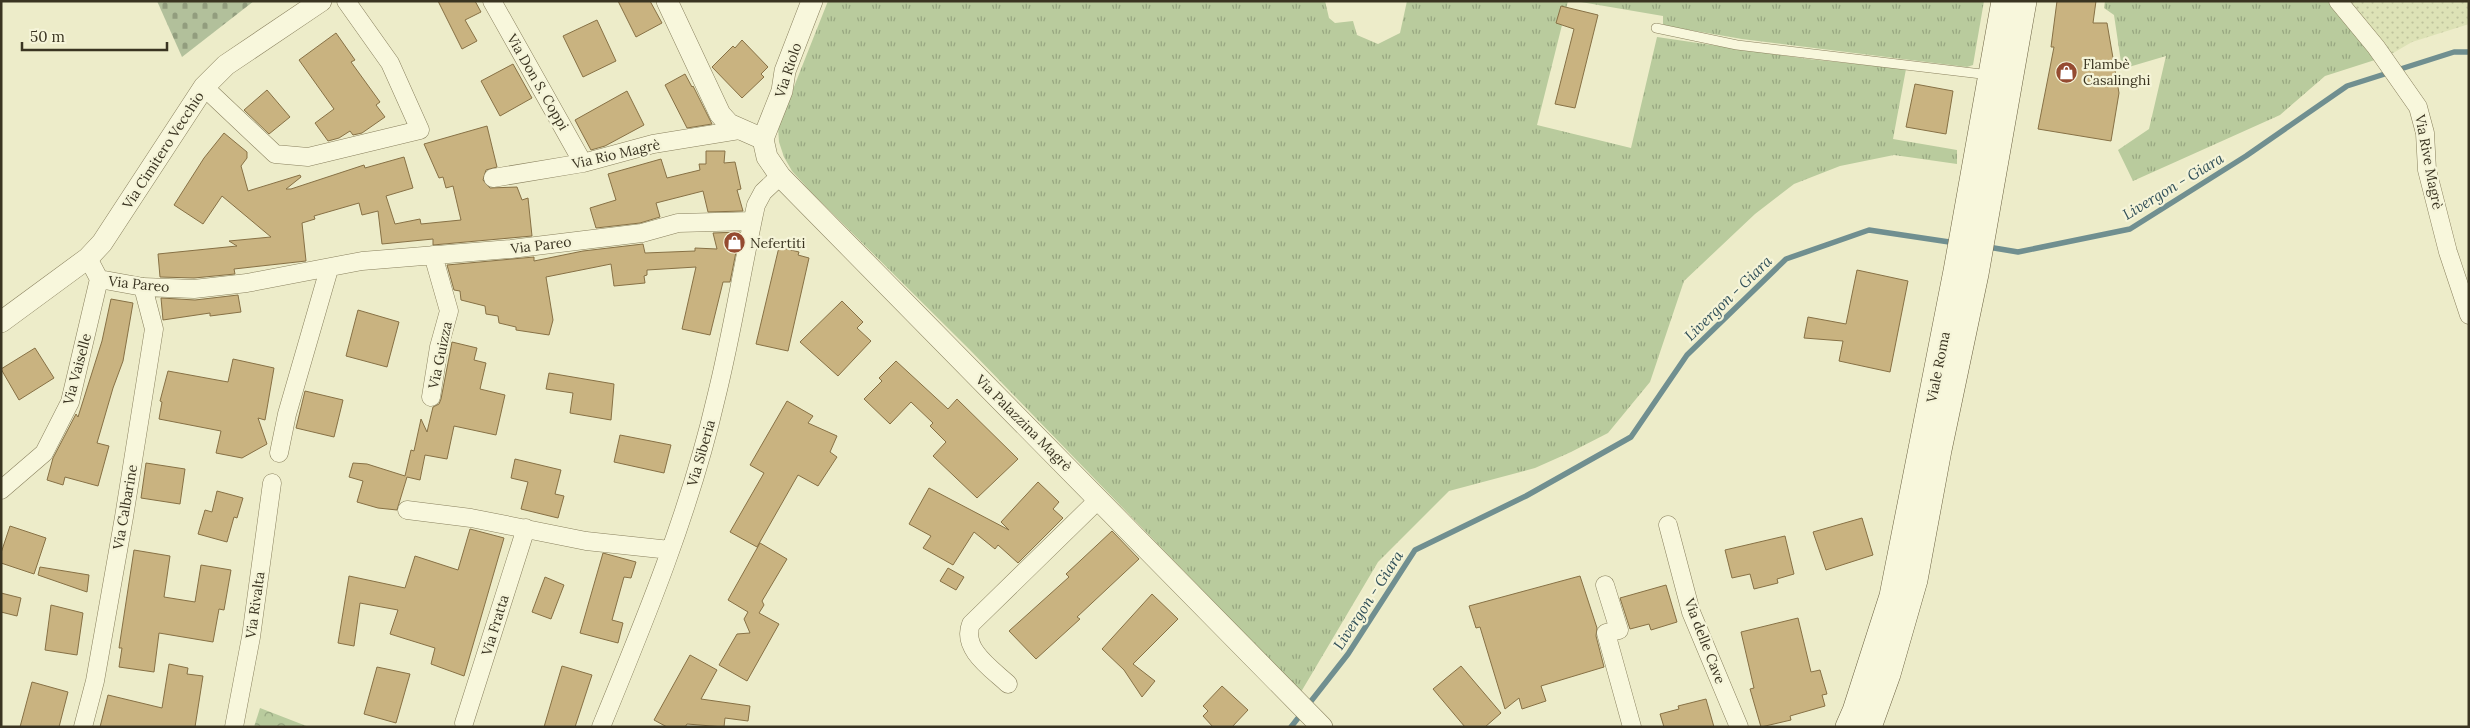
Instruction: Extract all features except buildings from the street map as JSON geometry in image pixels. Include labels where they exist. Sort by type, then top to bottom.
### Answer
[{"type":"main road","name":"Viale Roma","points":[[2001,77],[2004,1]]},
{"type":"main road","name":"Viale Roma","points":[[1848,727],[1855,711],[1892,596],[1942,390],[1966,272],[2001,77],[2024,1]]},
{"type":"main road","name":"Viale Roma","points":[[1869,727],[1888,674],[1914,580],[1942,390]]},
{"type":"street","name":"Via Cimitero Vecchio","points":[[1,322],[88,258],[102,243],[204,87],[226,65],[321,1]]},
{"type":"street","points":[[204,87],[275,154],[308,157],[420,130],[390,63],[346,1]]},
{"type":"street","name":"Via Don S. Coppi","points":[[492,1],[583,163]]},
{"type":"street","name":"Via Rio Magrè","points":[[667,1],[720,114],[729,124],[739,130],[764,139]]},
{"type":"street","name":"Via Riolo","points":[[764,139],[782,91],[785,71],[812,1]]},
{"type":"street","name":"Via Rive Magrè","points":[[2338,1],[2376,47],[2418,107],[2425,133],[2427,170],[2448,252],[2469,315]]},
{"type":"street","name":"Via Rio Magrè","points":[[493,178],[583,163],[653,144],[739,130]]},
{"type":"street","name":"Via Palazzina Magrè","points":[[764,139],[767,156],[780,176],[1322,727]]},
{"type":"street","name":"Via Siberia","points":[[600,727],[647,612],[693,482],[716,399],[756,205],[763,192],[780,176]]},
{"type":"street","name":"Via Pareo","points":[[99,279],[143,287],[194,289],[247,283],[329,269],[362,261],[511,249],[642,233],[678,223],[752,221]]},
{"type":"street","name":"Via Guizza","points":[[431,397],[439,347],[449,311],[433,255]]},
{"type":"street","points":[[88,258],[99,279]]},
{"type":"street","points":[[279,453],[287,414],[329,269]]},
{"type":"street","name":"Via Vaiselle","points":[[1,490],[44,453],[70,402],[99,279]]},
{"type":"street","name":"Via Calbarine","points":[[83,727],[95,681],[154,329],[143,287]]},
{"type":"street","name":"Via Rivalta","points":[[234,727],[251,637],[272,483]]},
{"type":"street","points":[[1008,684],[973,649],[968,632],[971,624],[1099,499]]},
{"type":"street","points":[[407,510],[471,518],[586,541],[670,550]]},
{"type":"street","name":"Via delle Cave","points":[[1668,525],[1691,612],[1739,727]]},
{"type":"street","name":"Via Fratta","points":[[464,723],[526,528]]},
{"type":"street","points":[[1605,585],[1619,630],[1606,633],[1632,727]]},
{"type":"lane","points":[[1656,28],[1737,45],[2001,77]]},
{"type":"green space","points":[[157,1],[254,1],[182,57]]},
{"type":"green space","points":[[828,1],[1325,1],[1329,18],[1335,23],[1353,21],[1357,35],[1378,44],[1400,33],[1407,1],[1568,1],[1537,125],[1631,148],[1657,37],[1808,59],[1906,69],[1893,139],[1957,150],[1957,164],[1894,155],[1840,166],[1794,184],[1755,214],[1684,281],[1650,382],[1608,433],[1535,468],[1449,491],[1378,562],[1301,692],[969,349],[792,171],[784,157],[779,142],[778,127]]},
{"type":"green space","points":[[1575,1],[1984,1],[1973,65],[1967,67],[1742,39],[1666,26],[1663,24],[1663,16]]},
{"type":"green space","points":[[2105,1],[2330,1],[2378,59],[2325,76],[2280,115],[2133,181],[2118,150],[2149,129],[2166,56],[2122,69],[2114,15],[2104,8]]},
{"type":"green space","points":[[2346,1],[2469,1],[2469,24],[2412,42],[2388,56]]},
{"type":"green space","points":[[260,708],[309,727],[254,727]]},
{"type":"waterway","name":"Livergon - Giara","points":[[1988,247],[2018,252],[2130,229],[2246,156],[2347,86],[2454,52],[2469,52]]},
{"type":"waterway","name":"Livergon - Giara","points":[[1308,705],[1348,654],[1415,550],[1526,496],[1631,437],[1687,355],[1786,259],[1869,230],[1956,243]]},
{"type":"waterway","name":"Livergon - Giara","points":[[1291,727],[1302,713]]},
{"type":"place","name":"Flambè Casalinghi","points":[[2067,72]]},
{"type":"place","name":"Nefertiti","points":[[734,243]]}]
